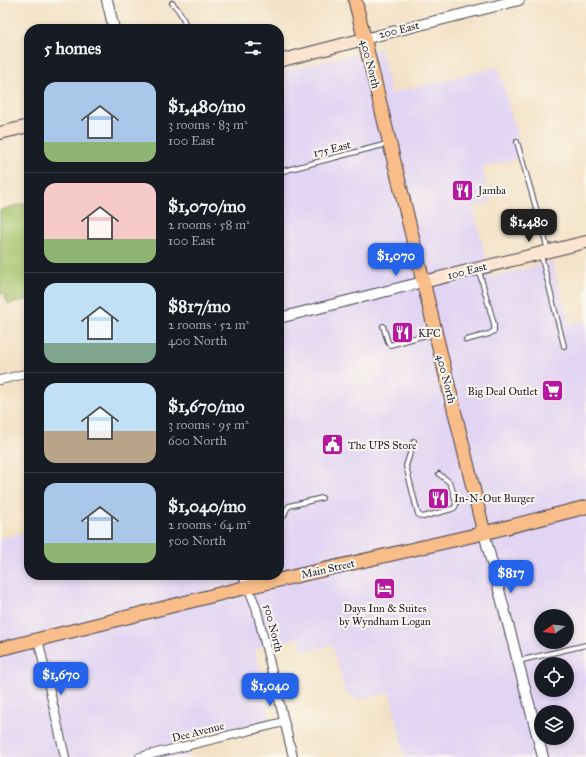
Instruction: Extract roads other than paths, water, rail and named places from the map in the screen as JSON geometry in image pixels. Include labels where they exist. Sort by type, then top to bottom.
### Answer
[{"type":"main road","name":"400 North","points":[[355,0],[484,533]]},
{"type":"main road","name":"200 East","points":[[284,60],[364,38]]},
{"type":"main road","points":[[0,133],[24,127]]},
{"type":"main road","name":"100 East","points":[[423,282],[586,242]]},
{"type":"main road","name":"Main Street","points":[[284,580],[484,533],[586,507]]},
{"type":"main road","name":"Main Street","points":[[0,648],[282,580]]},
{"type":"street","points":[[107,0],[113,24]]},
{"type":"street","name":"200 East","points":[[364,38],[519,0]]},
{"type":"street","name":"100 East","points":[[284,317],[423,282]]},
{"type":"street","points":[[0,380],[24,374]]},
{"type":"street","name":"400 North","points":[[484,533],[543,757]]},
{"type":"street","name":"500 North","points":[[246,580],[256,607],[293,757]]},
{"type":"street","points":[[38,639],[65,757]]},
{"type":"street","name":"Dee Avenue","points":[[140,757],[284,722]]},
{"type":"lane","points":[[172,3],[176,6],[184,18],[186,24]]},
{"type":"lane","points":[[517,142],[544,252],[564,346]]},
{"type":"lane","name":"175 East","points":[[284,171],[389,144]]},
{"type":"lane","points":[[466,340],[489,334],[494,331],[494,324],[478,268]]},
{"type":"lane","points":[[383,326],[390,345],[435,333]]},
{"type":"lane","points":[[414,441],[406,466],[418,514],[420,516],[423,517],[455,508],[456,505],[451,485],[439,474]]},
{"type":"lane","points":[[284,516],[289,506],[322,498]]},
{"type":"lane","points":[[518,662],[586,645]]},
{"type":"place","name":"Jamba","points":[[463,190]]},
{"type":"place","name":"KFC","points":[[403,333]]},
{"type":"place","name":"Big Deal Outlet","points":[[553,391]]},
{"type":"place","name":"The UPS Store","points":[[333,445]]},
{"type":"place","name":"In-N-Out Burger","points":[[438,498]]},
{"type":"place","name":"Days Inn & Suites by Wyndham Logan","points":[[385,588]]}]
